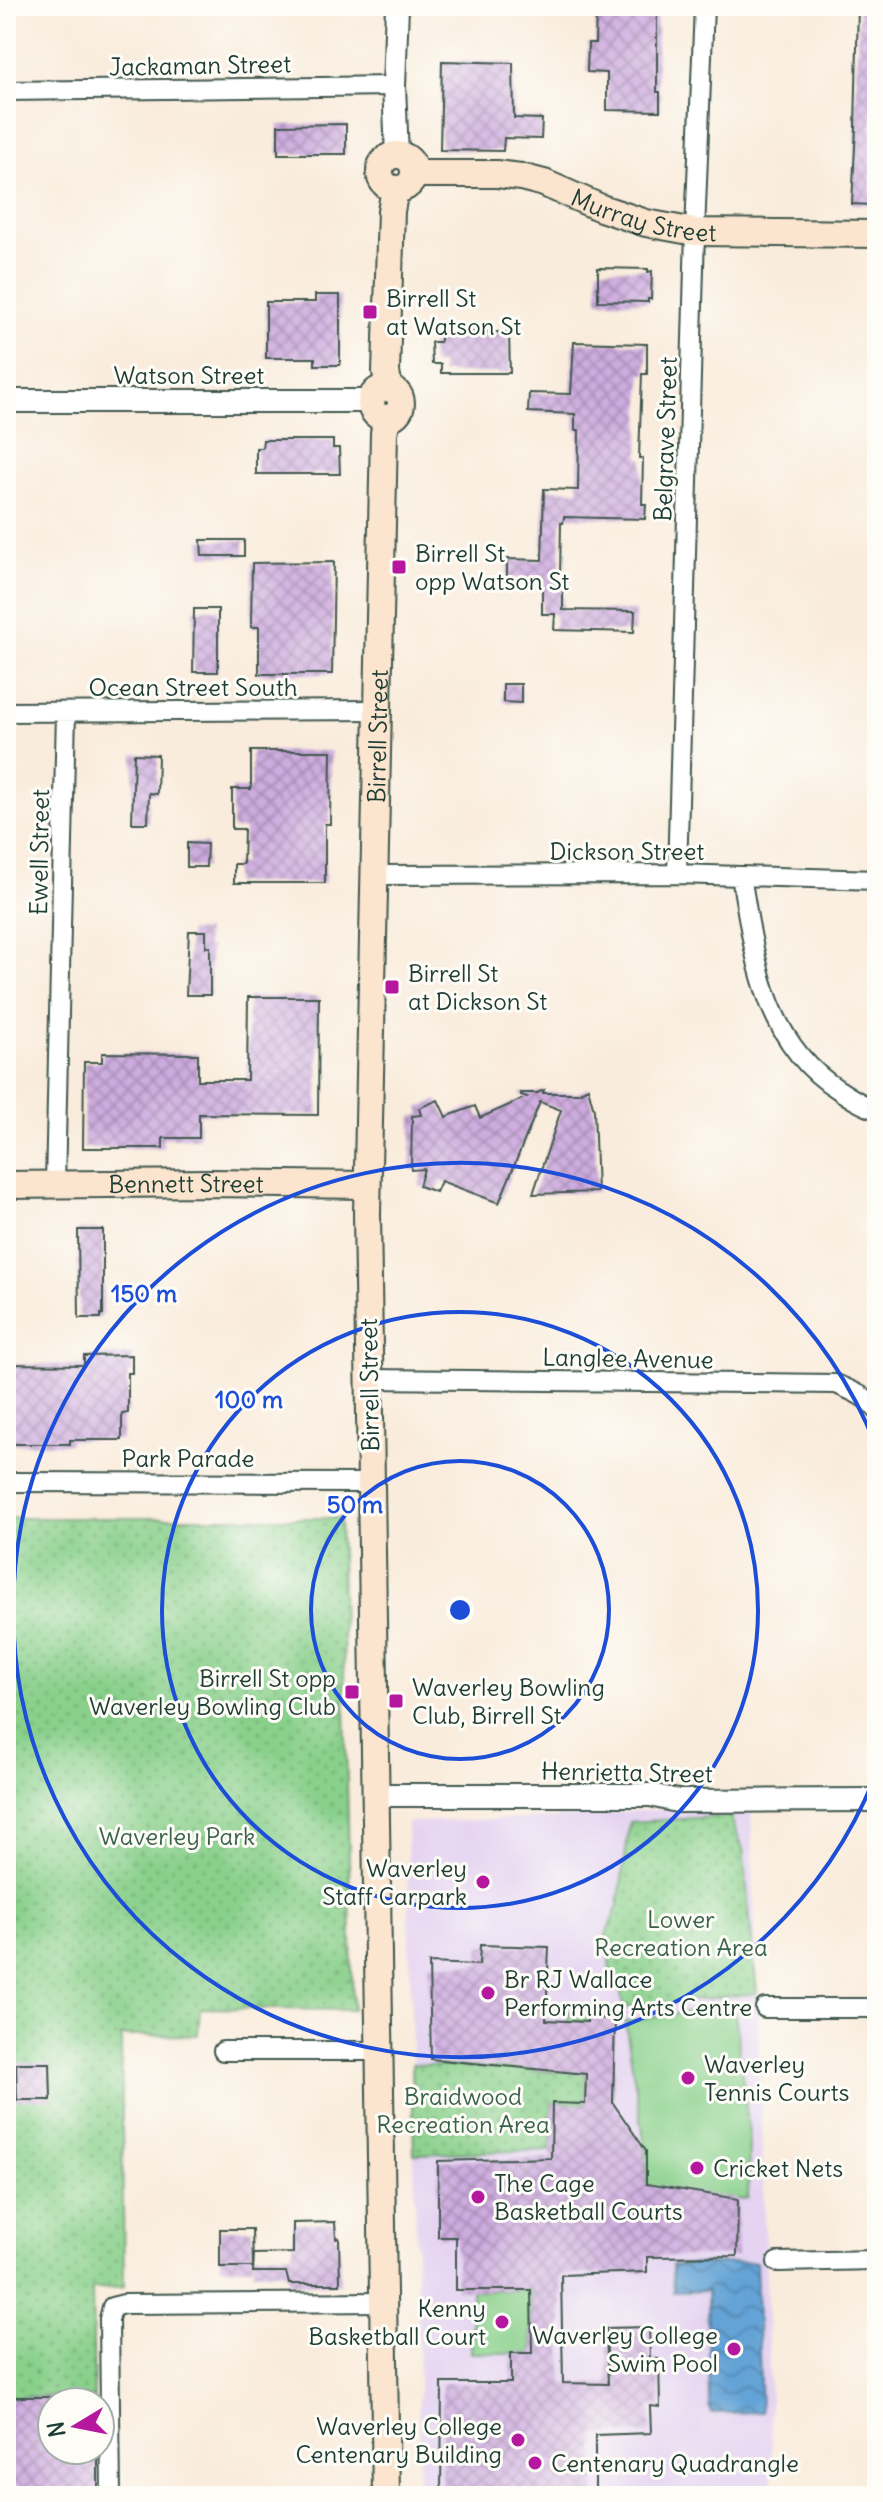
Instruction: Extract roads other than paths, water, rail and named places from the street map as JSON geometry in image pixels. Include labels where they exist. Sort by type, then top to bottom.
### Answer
[{"type":"main road","name":"Murray Street","points":[[402,173],[521,177],[646,223],[695,232],[877,234]]},
{"type":"main road","name":"Birrell Street","points":[[386,2496],[367,1185],[380,710],[382,402],[386,372],[391,211],[402,173]]},
{"type":"main road","name":"Bennett Street","points":[[6,1185],[367,1185]]},
{"type":"street","name":"Birrell Street","points":[[397,6],[394,86],[402,173]]},
{"type":"street","name":"Belgrave Street","points":[[677,874],[704,6]]},
{"type":"street","name":"Jackaman Street","points":[[6,91],[394,86]]},
{"type":"street","name":"Watson Street","points":[[6,401],[382,402]]},
{"type":"street","name":"Ocean Street South","points":[[6,712],[380,710]]},
{"type":"street","name":"Ewell Street","points":[[55,1185],[66,712]]},
{"type":"street","name":"Dickson Street","points":[[376,875],[677,874],[877,880]]},
{"type":"street","points":[[741,876],[757,966],[776,1021],[795,1050],[821,1077],[859,1103],[877,1110]]},
{"type":"street","name":"Langlee Avenue","points":[[369,1379],[836,1384],[858,1393],[877,1410]]},
{"type":"street","name":"Park Parade","points":[[6,1482],[371,1483]]},
{"type":"street","name":"Henrietta Street","points":[[376,1795],[651,1795],[677,1801],[877,1800]]},
{"type":"street","points":[[765,2008],[877,2008]]},
{"type":"street","points":[[223,2051],[381,2051]]},
{"type":"street","points":[[777,2262],[877,2260]]},
{"type":"street","points":[[111,2496],[109,2319],[112,2307],[124,2304],[385,2302]]},
{"type":"water","name":"Waverley College Swim Pool","points":[[756,2262],[761,2412],[712,2413],[709,2406],[707,2291],[673,2292],[672,2265]]},
{"type":"place","name":"Birrell St at Watson St","points":[[370,312]]},
{"type":"place","name":"Birrell St opp Watson St","points":[[399,567]]},
{"type":"place","name":"Birrell St at Dickson St","points":[[392,987]]},
{"type":"place","name":"Birrell St opp Waverley Bowling Club","points":[[352,1692]]},
{"type":"place","name":"Waverley Bowling Club, Birrell St","points":[[396,1701]]},
{"type":"place","name":"Waverley Staff Carpark","points":[[483,1882]]},
{"type":"place","name":"Br RJ Wallace Performing Arts Centre","points":[[488,1993]]},
{"type":"place","name":"Waverley Tennis Courts","points":[[688,2078]]},
{"type":"place","name":"Cricket Nets","points":[[697,2168]]},
{"type":"place","name":"The Cage Basketball Courts","points":[[478,2197]]},
{"type":"place","name":"Kenny Basketball Court","points":[[502,2322]]},
{"type":"place","name":"Waverley College Swim Pool","points":[[734,2349]]},
{"type":"place","name":"Waverley College Centenary Building","points":[[518,2440]]},
{"type":"place","name":"Centenary Quadrangle","points":[[535,2463]]},
{"type":"park label","name":"Waverley Park","points":[[177,1836]]},
{"type":"park label","name":"Lower Recreation Area","points":[[681,1933]]},
{"type":"park label","name":"Braidwood Recreation Area","points":[[463,2110]]}]
